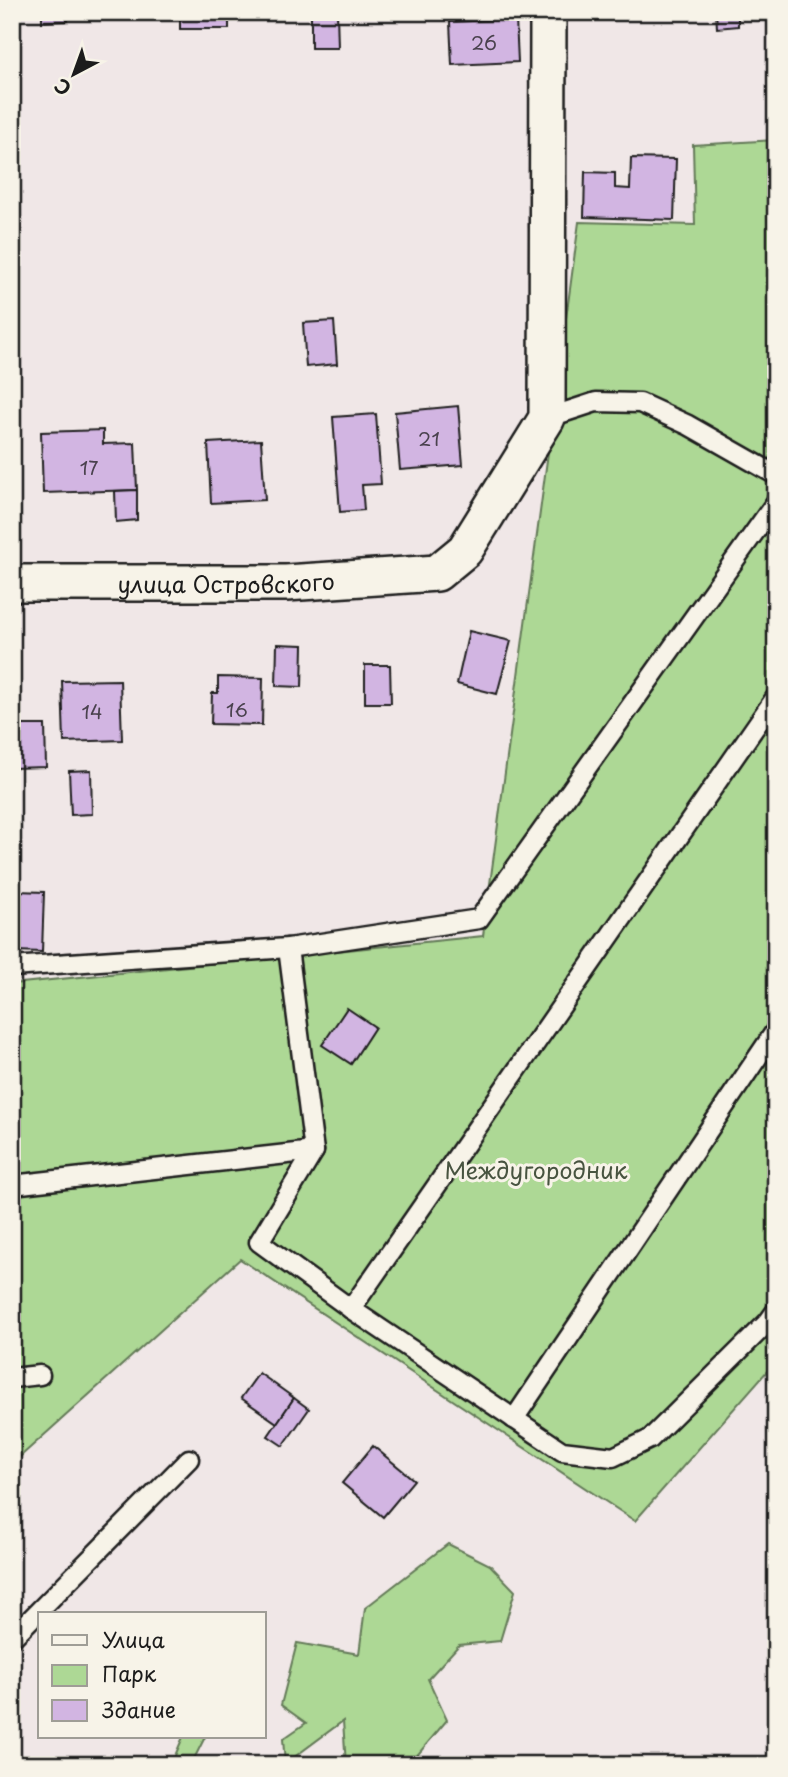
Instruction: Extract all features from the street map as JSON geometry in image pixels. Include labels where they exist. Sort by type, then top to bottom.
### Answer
[{"type":"street","points":[[547,418],[548,12]]},
{"type":"street","name":"улица Островского","points":[[12,583],[286,583],[437,573],[465,550],[547,418]]},
{"type":"lane","points":[[547,418],[596,402],[640,403],[688,425],[776,475]]},
{"type":"lane","points":[[12,967],[288,948],[479,919],[776,502]]},
{"type":"lane","points":[[351,1309],[776,697]]},
{"type":"lane","points":[[288,948],[314,1151],[259,1242],[351,1309],[562,1451],[613,1457],[650,1439],[776,1311]]},
{"type":"lane","points":[[514,1419],[776,1030]]},
{"type":"lane","points":[[12,1185],[314,1151]]},
{"type":"lane","points":[[12,1378],[40,1375]]},
{"type":"lane","points":[[12,1638],[189,1459]]},
{"type":"green space","name":"Междугородник","points":[[776,140],[776,1361],[635,1521],[240,1259],[12,1464],[12,984],[483,936],[579,222],[695,225],[693,145]]},
{"type":"green space","points":[[448,1544],[490,1565],[515,1591],[500,1641],[459,1645],[428,1679],[447,1720],[409,1765],[346,1765],[343,1721],[285,1764],[283,1739],[306,1723],[281,1705],[297,1643],[359,1654],[365,1608]]},
{"type":"green space","points":[[183,1738],[204,1738],[191,1765],[171,1765]]},
{"type":"building","points":[[42,12],[67,12],[68,21],[42,22]]},
{"type":"building","points":[[180,12],[229,12],[229,29],[180,29]]},
{"type":"building","points":[[311,12],[337,12],[338,48],[311,48]]},
{"type":"building","points":[[469,12],[514,12],[514,14],[469,16]]},
{"type":"building","points":[[716,12],[775,12],[738,14],[738,26],[717,28]]},
{"type":"building","points":[[516,19],[518,62],[452,65],[450,22]]},
{"type":"building","points":[[631,158],[676,159],[674,220],[584,217],[585,172],[615,173],[615,188],[630,189]]},
{"type":"building","points":[[334,321],[337,364],[306,367],[303,323]]},
{"type":"building","points":[[458,406],[463,465],[400,470],[395,412]]},
{"type":"building","points":[[376,414],[381,484],[362,485],[364,510],[340,512],[333,417]]},
{"type":"building","points":[[103,430],[103,444],[135,443],[137,490],[43,493],[41,432]]},
{"type":"building","points":[[261,440],[265,500],[211,503],[208,443]]},
{"type":"building","points":[[137,490],[137,520],[116,522],[115,491]]},
{"type":"building","points":[[469,631],[511,641],[497,694],[457,684]]},
{"type":"building","points":[[277,644],[303,645],[302,687],[276,686]]},
{"type":"building","points":[[365,665],[390,665],[391,703],[365,703]]},
{"type":"building","points":[[218,677],[263,678],[262,725],[211,724],[212,693],[218,693]]},
{"type":"building","points":[[120,680],[122,740],[64,742],[62,681]]},
{"type":"building","points":[[12,725],[45,725],[46,767],[12,768]]},
{"type":"building","points":[[91,770],[92,814],[71,815],[69,771]]},
{"type":"building","points":[[17,891],[44,892],[42,952],[15,951]]},
{"type":"building","points":[[347,1008],[375,1027],[351,1064],[322,1045]]},
{"type":"building","points":[[259,1373],[294,1398],[277,1423],[241,1398]]},
{"type":"building","points":[[294,1398],[309,1409],[283,1446],[268,1436]]},
{"type":"building","points":[[373,1446],[414,1480],[383,1517],[342,1483]]}]
